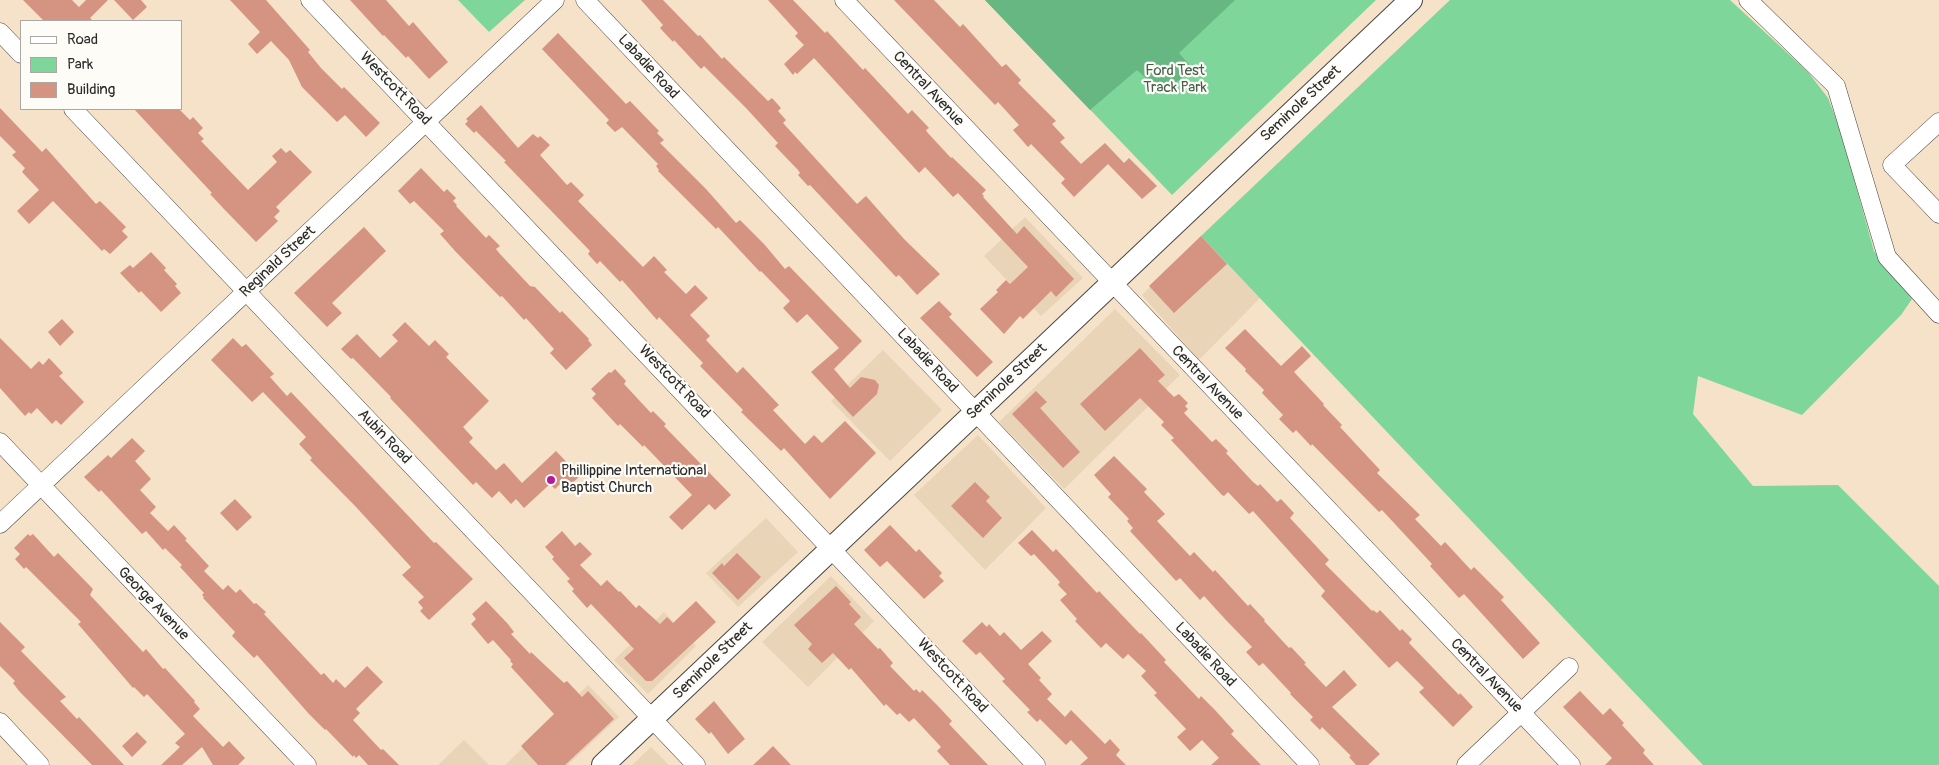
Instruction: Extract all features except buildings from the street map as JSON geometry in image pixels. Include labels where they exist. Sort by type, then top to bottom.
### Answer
[{"type":"street","name":"Westcott Road","points":[[310,0],[1036,765]]},
{"type":"street","name":"Reginald Street","points":[[0,524],[555,0]]},
{"type":"street","name":"Labadie Road","points":[[585,0],[1310,765]]},
{"type":"street","name":"Central Avenue","points":[[844,0],[1571,765]]},
{"type":"street","name":"Seminole Street","points":[[603,765],[1410,0]]},
{"type":"street","points":[[1748,0],[1836,86],[1886,257],[1939,314]]},
{"type":"street","points":[[0,32],[20,53]]},
{"type":"street","name":"Aubin Road","points":[[74,110],[696,765]]},
{"type":"street","points":[[1939,122],[1892,165],[1939,214]]},
{"type":"street","name":"George Avenue","points":[[0,442],[306,765]]},
{"type":"street","points":[[1466,765],[1569,667]]},
{"type":"street","points":[[0,722],[40,765]]},
{"type":"shaded area","points":[[1025,217],[1083,278],[1041,316],[984,256]]},
{"type":"shaded area","points":[[1201,236],[1260,298],[1199,360],[1142,295]]},
{"type":"shaded area","points":[[1115,309],[1180,375],[1064,489],[999,422]]},
{"type":"shaded area","points":[[883,350],[942,410],[890,461],[831,401]]},
{"type":"shaded area","points":[[978,435],[1046,508],[985,570],[914,495]]},
{"type":"shaded area","points":[[766,518],[798,552],[738,607],[706,573]]},
{"type":"shaded area","points":[[831,576],[874,621],[808,687],[762,642]]},
{"type":"shaded area","points":[[664,612],[696,646],[648,694],[614,660]]},
{"type":"shaded area","points":[[588,685],[619,717],[568,765],[505,765]]},
{"type":"shaded area","points":[[464,740],[489,765],[438,765]]},
{"type":"shaded area","points":[[651,747],[669,765],[632,765]]},
{"type":"green space","points":[[458,0],[525,0],[489,32]]},
{"type":"green space","name":"Ford Test Track Park","points":[[985,0],[1376,0],[1172,195]]},
{"type":"green space","points":[[985,0],[1235,0],[1179,53],[1194,70],[1165,90],[1149,81],[1137,70],[1090,110]]},
{"type":"green space","points":[[1450,0],[1730,0],[1808,72],[1828,98],[1840,129],[1874,251],[1912,299],[1901,315],[1802,415],[1698,376],[1693,414],[1753,486],[1838,485],[1939,586],[1939,765],[1703,765],[1201,236]]},
{"type":"place","name":"Phillippine International Baptist Church","points":[[551,480]]}]
